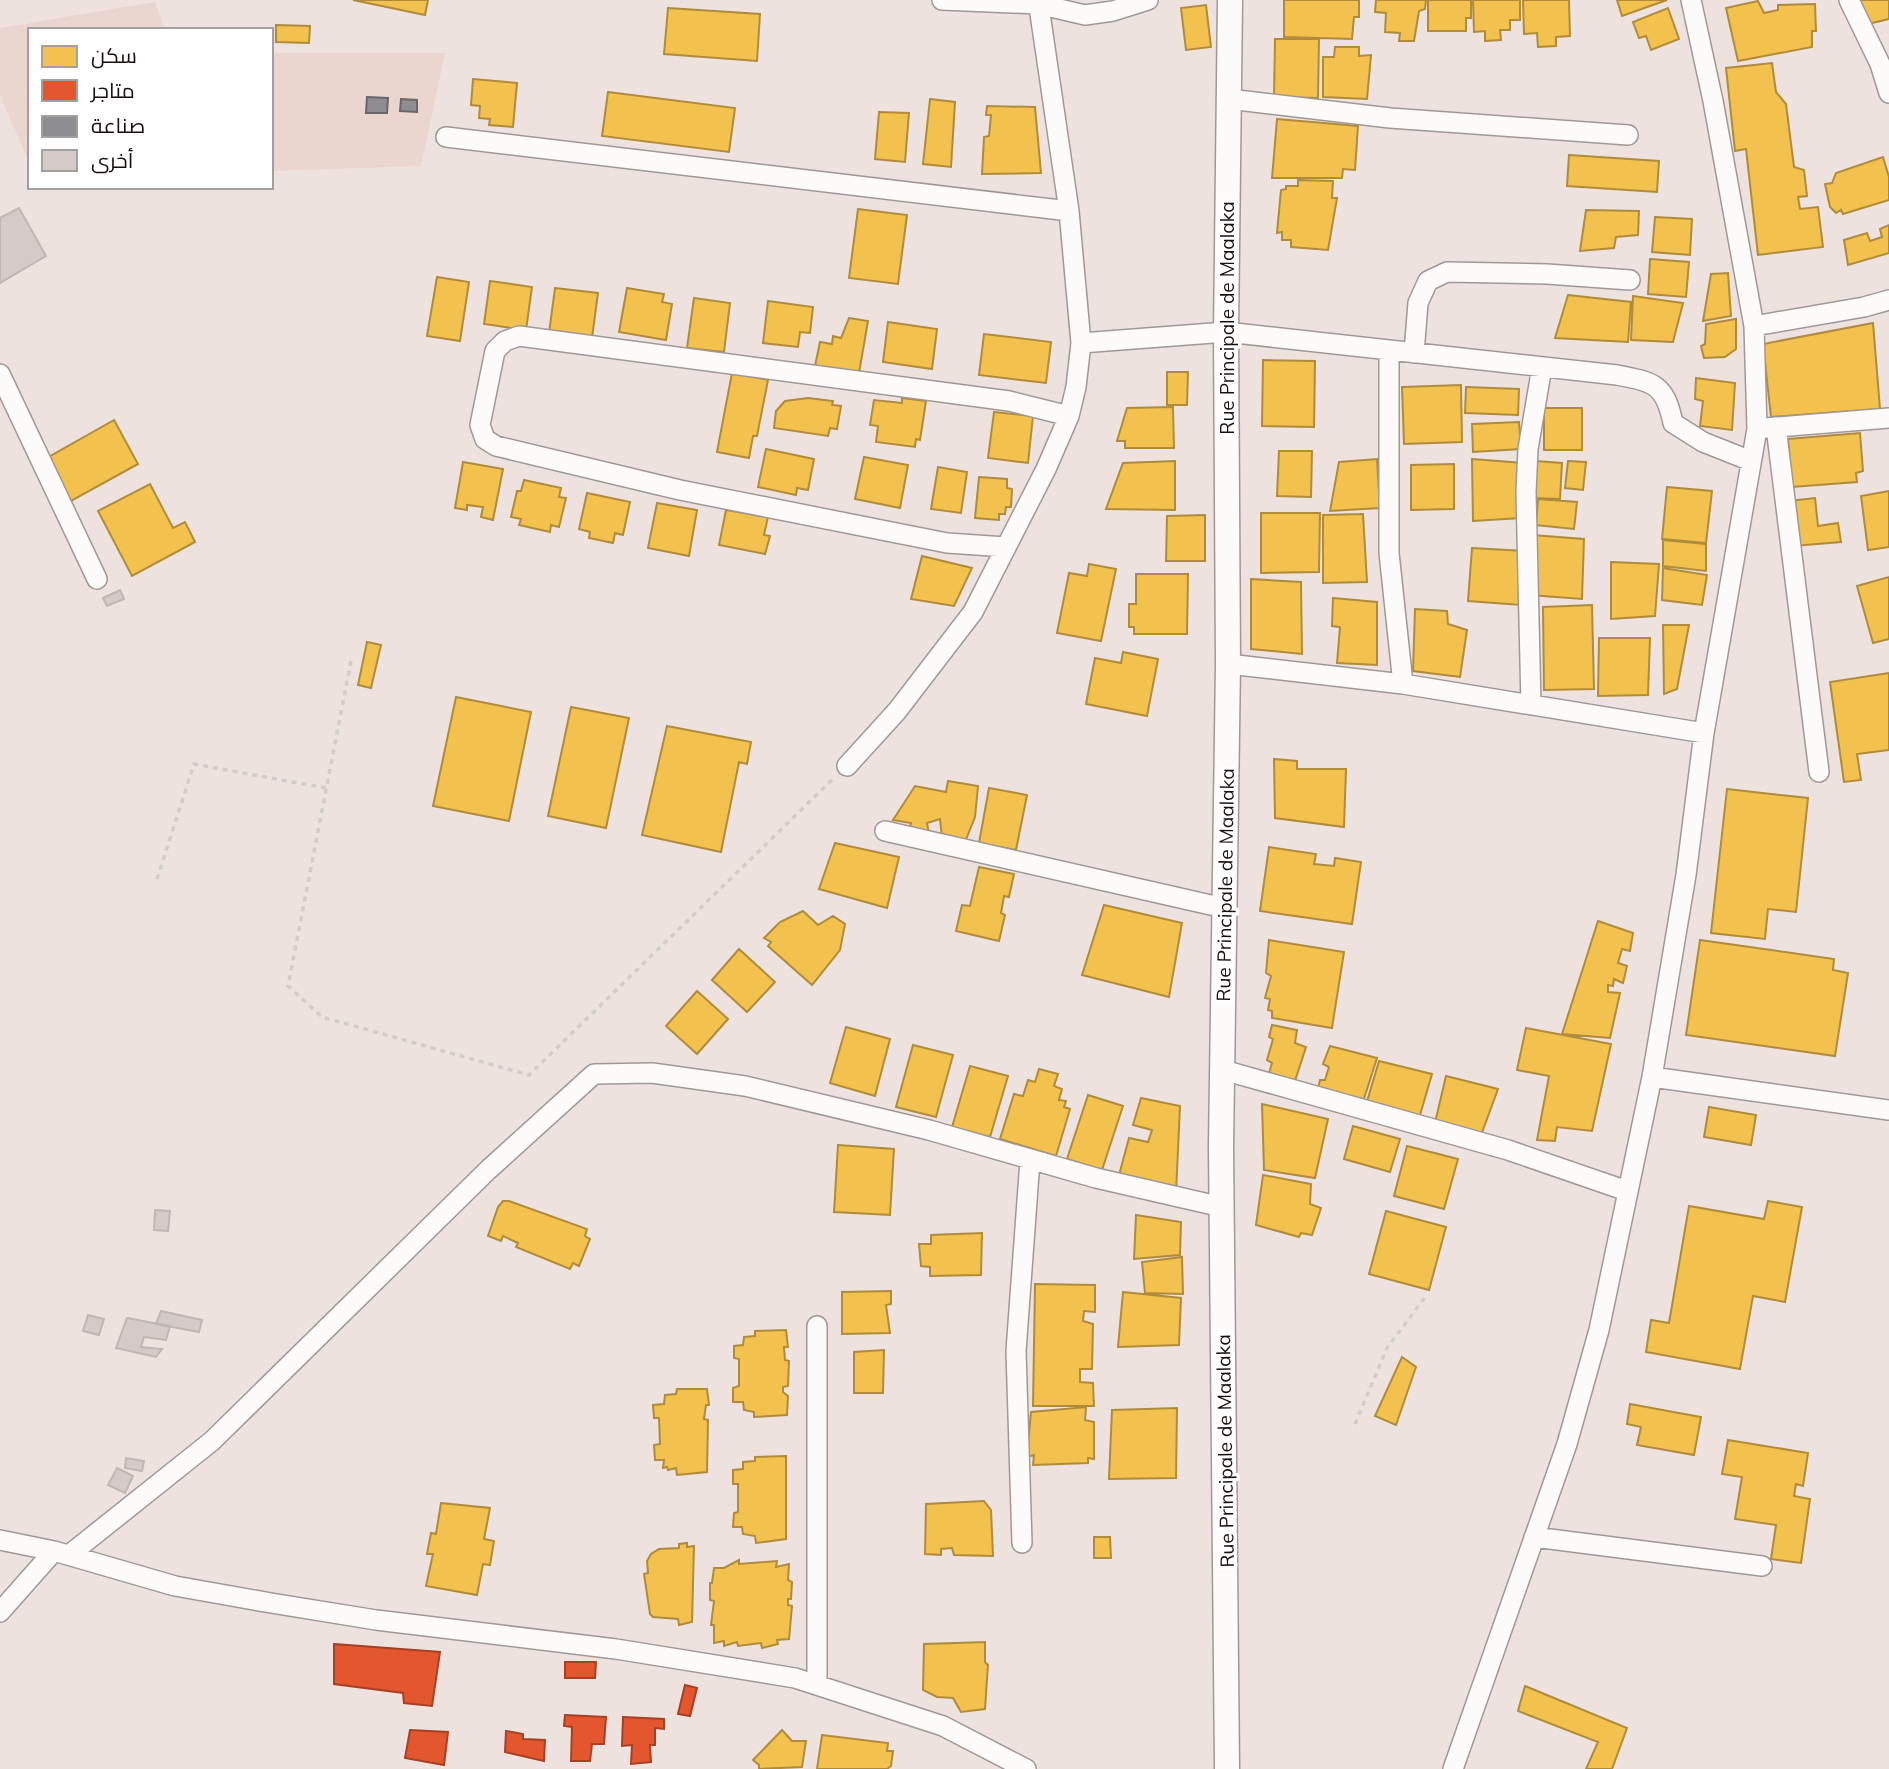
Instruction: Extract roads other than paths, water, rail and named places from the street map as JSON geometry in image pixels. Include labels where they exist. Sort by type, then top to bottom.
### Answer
[{"type":"main road","name":"Rue Principale de Maalaka","points":[[1227,1769],[1222,1207],[1228,664],[1226,332],[1230,0]]},
{"type":"street","points":[[942,0],[1038,2],[1085,15],[1113,12],[1148,0]]},
{"type":"street","points":[[1691,0],[1713,101],[1754,326],[1766,428],[1819,772]]},
{"type":"street","points":[[1849,0],[1880,64],[1889,93]]},
{"type":"street","points":[[847,766],[897,710],[973,612],[1069,416],[1081,343],[1069,211],[1038,2]]},
{"type":"street","points":[[1229,99],[1390,118],[1628,135]]},
{"type":"street","points":[[446,136],[1069,211]]},
{"type":"street","points":[[1414,353],[1418,303],[1428,281],[1447,272],[1547,274],[1630,281]]},
{"type":"street","points":[[1754,326],[1864,307],[1889,300]]},
{"type":"street","points":[[1081,343],[1226,332],[1648,381],[1662,390],[1669,402],[1673,423],[1703,442],[1751,461]]},
{"type":"street","points":[[1006,547],[947,542],[680,490],[496,446],[485,439],[480,425],[495,351],[505,341],[519,336],[1009,401],[1069,416]]},
{"type":"street","points":[[1389,350],[1389,553],[1404,684]]},
{"type":"street","points":[[1531,705],[1527,633],[1526,492],[1528,449],[1542,367]]},
{"type":"street","points":[[0,374],[97,579]]},
{"type":"street","points":[[1766,428],[1889,418]]},
{"type":"street","points":[[1453,1769],[1567,1444],[1599,1330],[1626,1191],[1653,1077],[1686,875],[1704,733],[1751,461],[1766,428]]},
{"type":"street","points":[[1228,664],[1404,684],[1704,733]]},
{"type":"street","points":[[886,831],[1224,908]]},
{"type":"street","points":[[1223,1070],[1508,1150],[1626,1191]]},
{"type":"street","points":[[0,1612],[62,1553],[212,1441],[488,1170],[594,1074],[652,1073],[745,1086],[929,1130],[1030,1160],[1222,1207]]},
{"type":"street","points":[[1653,1077],[1889,1110]]},
{"type":"street","points":[[1022,1543],[1016,1351],[1030,1160]]},
{"type":"street","points":[[817,1326],[817,1685]]},
{"type":"street","points":[[1534,1538],[1762,1566]]},
{"type":"street","points":[[0,1540],[62,1553],[175,1586],[271,1603],[376,1620],[616,1649],[795,1678],[943,1726],[1026,1769]]}]
